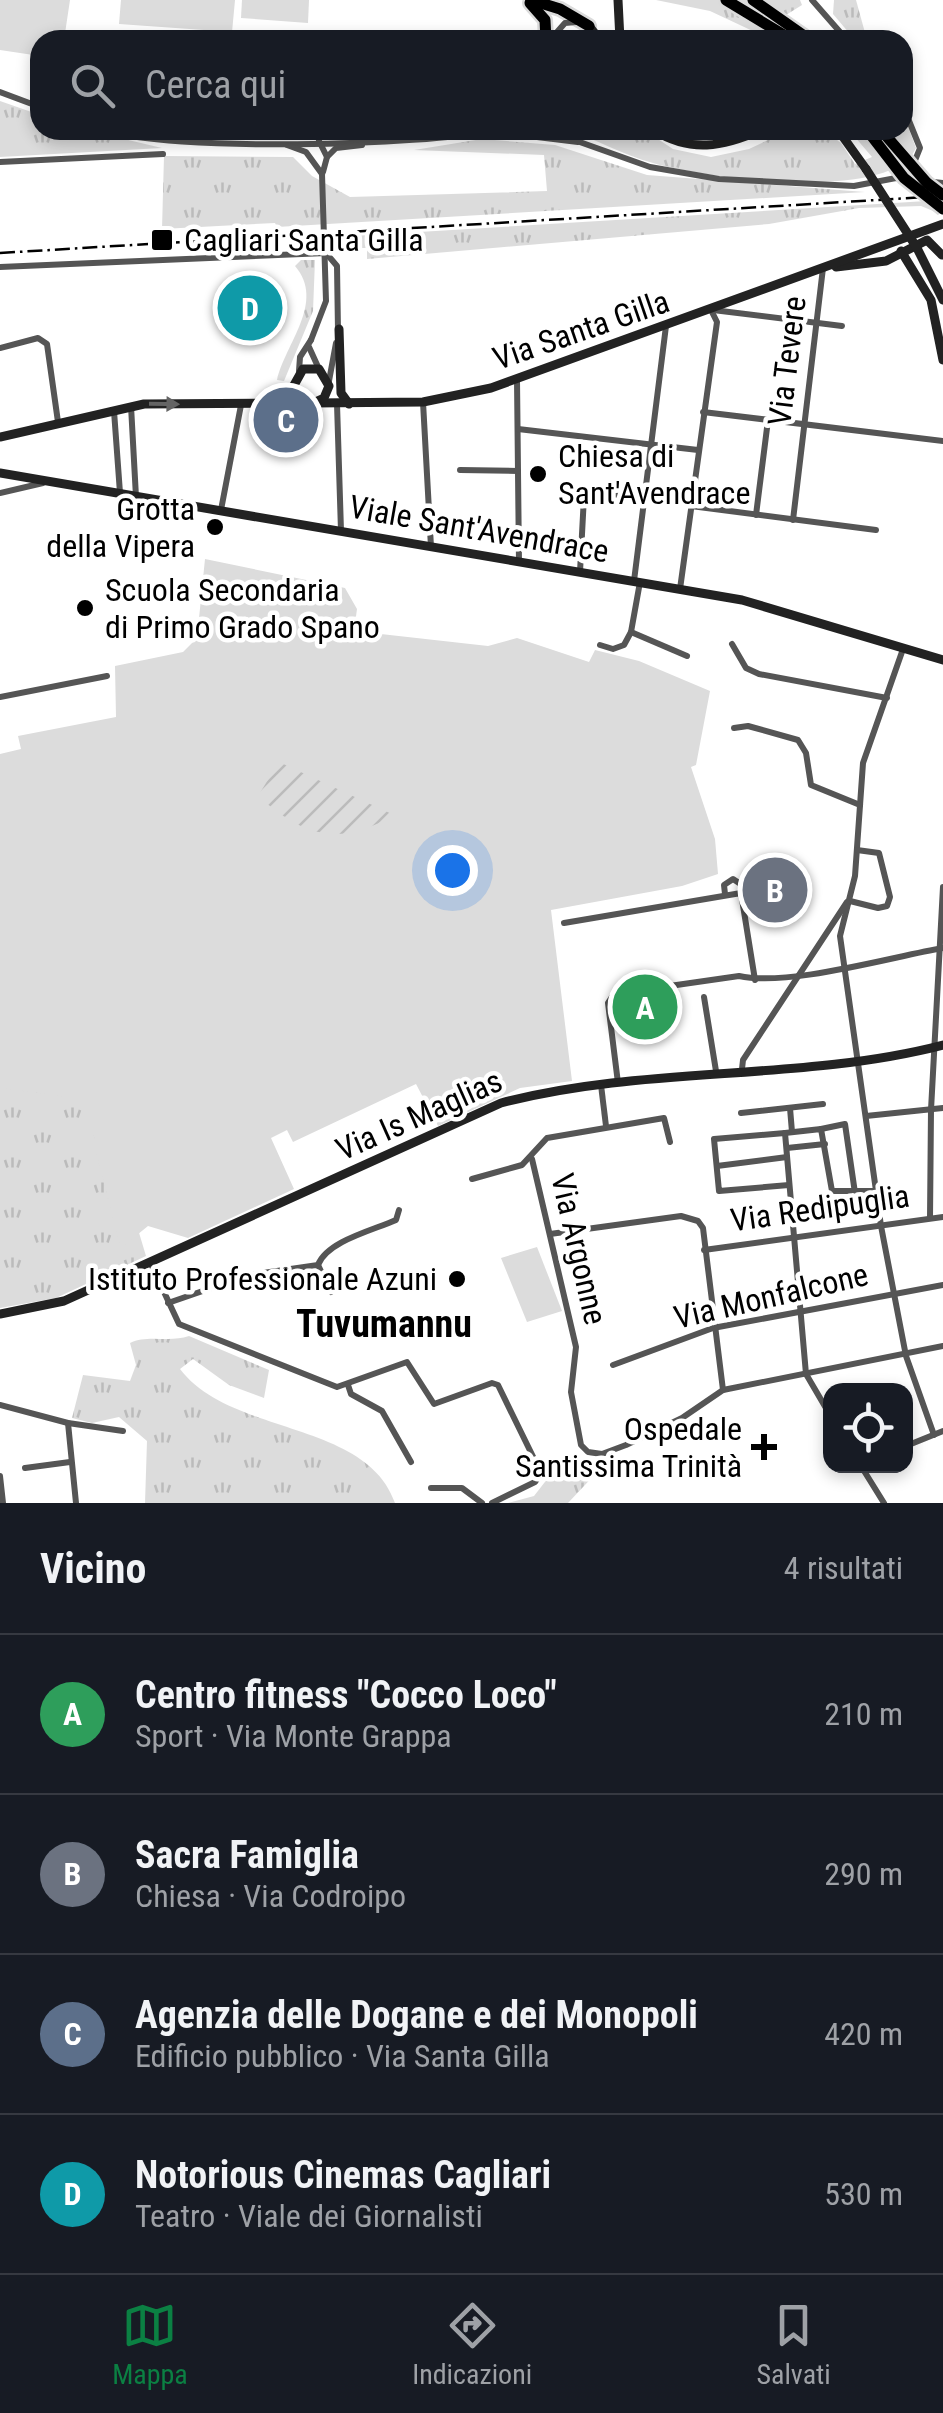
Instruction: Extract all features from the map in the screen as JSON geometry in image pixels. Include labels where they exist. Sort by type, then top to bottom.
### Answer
[{"type":"highway","points":[[529,0],[588,26]]},
{"type":"highway","points":[[529,0],[545,20],[546,30]]},
{"type":"highway","points":[[726,0],[776,30]]},
{"type":"highway","points":[[754,0],[796,30]]},
{"type":"highway","points":[[874,140],[904,178],[943,209]]},
{"type":"highway","points":[[890,140],[927,183],[943,195]]},
{"type":"street","points":[[618,0],[620,30]]},
{"type":"street","points":[[812,0],[839,30]]},
{"type":"street","points":[[560,30],[570,21],[591,30]]},
{"type":"street","points":[[0,92],[30,102]]},
{"type":"street","points":[[896,178],[912,168],[920,148],[913,131]]},
{"type":"street","points":[[181,140],[408,140]]},
{"type":"street","points":[[314,140],[319,141]]},
{"type":"street","points":[[327,156],[346,146],[408,140]]},
{"type":"street","points":[[568,140],[580,142]]},
{"type":"street","points":[[574,140],[650,167],[719,180],[854,186],[896,178],[943,182]]},
{"type":"street","points":[[682,140],[698,146],[734,140]]},
{"type":"street","points":[[845,140],[918,248],[943,300]]},
{"type":"street","points":[[275,141],[298,147],[314,160],[322,174]]},
{"type":"street","points":[[301,401],[293,387],[300,356],[326,300],[322,174],[327,156],[319,141]]},
{"type":"street","points":[[314,160],[319,141]]},
{"type":"street","points":[[0,162],[163,154]]},
{"type":"street","name":"Via Santa Gilla","points":[[0,437],[131,406],[423,402],[517,380],[943,224]]},
{"type":"street","points":[[942,255],[943,234]]},
{"type":"street","points":[[901,251],[909,236]]},
{"type":"street","points":[[901,251],[927,240],[942,255]]},
{"type":"street","points":[[901,251],[931,300],[943,360]]},
{"type":"street","name":"Via Santa Gilla","points":[[823,268],[880,262],[901,251]]},
{"type":"street","points":[[0,266],[326,252],[337,266],[343,404],[340,532]]},
{"type":"street","points":[[880,262],[914,269]]},
{"type":"street","name":"Via Tevere","points":[[793,520],[823,268]]},
{"type":"street","points":[[711,310],[842,326]]},
{"type":"street","points":[[680,589],[717,322],[717,314],[711,310]]},
{"type":"street","points":[[600,645],[619,648],[631,632],[666,326]]},
{"type":"street","points":[[313,403],[329,386],[339,329]]},
{"type":"street","points":[[0,348],[44,340],[58,422]]},
{"type":"street","points":[[310,340],[312,359],[343,404]]},
{"type":"street","points":[[299,372],[319,369]]},
{"type":"street","points":[[517,380],[519,562]]},
{"type":"street","points":[[423,402],[431,547]]},
{"type":"street","points":[[221,510],[242,405]]},
{"type":"street","points":[[131,406],[136,498]]},
{"type":"street","points":[[114,410],[120,495]]},
{"type":"street","points":[[703,412],[943,440]]},
{"type":"street","points":[[756,515],[768,420]]},
{"type":"street","points":[[518,429],[698,450]]},
{"type":"street","points":[[460,470],[518,471]]},
{"type":"street","name":"Viale Sant'Avendrace","points":[[0,473],[680,589],[808,617],[943,660]]},
{"type":"street","points":[[0,493],[46,482]]},
{"type":"street","points":[[580,572],[584,496],[647,495]]},
{"type":"street","points":[[691,506],[876,530]]},
{"type":"street","points":[[631,632],[687,656]]},
{"type":"street","points":[[732,644],[746,668],[759,674],[888,698]]},
{"type":"street","points":[[903,649],[863,763],[857,850],[840,936],[881,1226],[906,1356],[934,1435]]},
{"type":"street","points":[[0,697],[107,676]]},
{"type":"street","points":[[734,728],[748,726],[798,740],[806,753],[810,784],[860,805]]},
{"type":"street","points":[[850,899],[878,908],[887,906],[890,898],[879,853],[857,850]]},
{"type":"street","points":[[725,894],[724,885],[733,878],[742,884],[755,980]]},
{"type":"street","points":[[930,1218],[931,1110],[938,1046],[943,887]]},
{"type":"street","points":[[564,924],[741,893]]},
{"type":"street","points":[[742,1069],[743,1060],[850,899]]},
{"type":"street","points":[[618,1082],[608,998],[739,976],[755,980],[798,974],[941,948]]},
{"type":"street","points":[[704,997],[716,1071]]},
{"type":"street","name":"Via Is Maglias","points":[[0,1314],[44,1308],[501,1103],[532,1094],[716,1071],[858,1060],[938,1046]]},
{"type":"street","points":[[601,1085],[606,1126]]},
{"type":"street","points":[[742,1113],[824,1104]]},
{"type":"street","points":[[790,1108],[787,1157],[797,1311],[806,1374],[823,1403]]},
{"type":"street","points":[[866,1116],[943,1108]]},
{"type":"street","points":[[472,1178],[532,1159],[547,1138],[606,1126],[664,1118],[670,1142]]},
{"type":"street","points":[[789,1185],[719,1191],[714,1139],[845,1124],[856,1193]]},
{"type":"street","points":[[821,1129],[832,1190],[876,1191]]},
{"type":"street","points":[[787,1148],[826,1144]]},
{"type":"street","points":[[716,1166],[787,1157]]},
{"type":"street","name":"Via Argonne","points":[[532,1159],[576,1347],[571,1392],[581,1445],[602,1454],[682,1418],[723,1390]]},
{"type":"street","points":[[331,1292],[318,1266],[321,1258],[396,1220],[399,1210]]},
{"type":"street","points":[[550,1234],[681,1216],[698,1221],[703,1228],[723,1390],[943,1346]]},
{"type":"street","name":"Via Redipuglia","points":[[704,1250],[943,1217]]},
{"type":"street","points":[[150,1262],[180,1324],[337,1387],[407,1362],[434,1404],[492,1383],[498,1385],[541,1473],[535,1482],[492,1503]]},
{"type":"street","points":[[168,1303],[249,1275],[318,1266]]},
{"type":"street","name":"Via Monfalcone","points":[[613,1365],[713,1328],[943,1285]]},
{"type":"street","points":[[348,1385],[351,1394],[382,1411],[411,1462]]},
{"type":"street","points":[[0,1405],[68,1423],[123,1431]]},
{"type":"street","points":[[68,1423],[76,1503]]},
{"type":"street","points":[[913,1443],[943,1432]]},
{"type":"street","points":[[25,1468],[70,1462]]},
{"type":"street","points":[[865,1473],[884,1503]]},
{"type":"street","points":[[0,1476],[2,1503]]},
{"type":"street","points":[[432,1488],[462,1488],[482,1503]]},
{"type":"green space","points":[[0,0],[70,0],[66,30],[30,30],[30,54],[0,50]]},
{"type":"green space","points":[[121,0],[235,0],[232,30],[119,24]]},
{"type":"green space","points":[[242,0],[309,0],[308,23],[241,18]]},
{"type":"green space","points":[[656,0],[800,0],[802,5],[762,30],[751,30],[710,11]]},
{"type":"green space","points":[[834,0],[856,0],[864,30],[847,30],[833,14]]},
{"type":"green space","points":[[0,101],[30,112],[30,140],[128,140],[162,148],[0,157]]},
{"type":"green space","points":[[476,140],[555,145],[647,175],[865,192],[277,227],[275,223],[162,229],[164,156],[293,157],[312,176],[350,197],[547,191],[544,155],[414,150]]},
{"type":"green space","points":[[592,140],[659,140],[673,149],[711,157],[749,149],[768,140],[837,140],[855,164],[872,157],[858,140],[913,140],[916,148],[900,165],[872,176],[794,182],[678,169]]},
{"type":"green space","points":[[943,200],[943,215],[921,206],[859,208],[769,224],[367,259],[367,248],[337,248],[336,237]]},
{"type":"green space","points":[[301,260],[315,260],[313,311],[284,381],[277,380],[305,308],[303,280],[295,266]]},
{"type":"green space","points":[[205,559],[345,588],[357,609],[354,631],[488,646],[517,638],[589,662],[595,650],[639,661],[710,691],[696,765],[691,767],[715,839],[718,874],[682,886],[551,910],[572,1081],[520,1088],[438,1126],[416,1084],[293,1142],[287,1130],[271,1138],[294,1189],[188,1238],[148,1226],[121,1248],[95,1149],[92,1111],[68,1097],[0,1088],[0,754],[21,749],[18,736],[116,717],[115,666],[183,652],[197,638]]},
{"type":"green space","points":[[279,762],[394,815],[339,834],[323,833],[291,821],[258,796]]},
{"type":"green space","points":[[0,1084],[76,1092],[104,1116],[146,1256],[56,1298],[0,1308]]},
{"type":"green space","points":[[537,1247],[562,1311],[527,1322],[501,1258]]},
{"type":"green space","points":[[189,1336],[269,1370],[264,1398],[229,1385],[193,1359],[180,1369],[203,1391],[231,1407],[356,1456],[380,1476],[395,1503],[145,1503],[147,1441],[119,1417],[92,1423],[72,1418],[83,1375],[130,1381],[136,1365],[130,1343]]},
{"type":"green space","points":[[588,1467],[600,1469],[568,1503],[508,1503],[534,1496],[548,1478]]},
{"type":"railway","points":[[0,253],[943,196]]},
{"type":"place","name":"Cagliari Santa Gilla","points":[[162,240]]},
{"type":"place","name":"Notorious Cinemas Cagliari","points":[[250,308]]},
{"type":"place","name":"Agenzia delle Dogane e dei Monopoli","points":[[286,420]]},
{"type":"place","name":"Chiesa di Sant'Avendrace","points":[[538,474]]},
{"type":"place","name":"Grotta della Vipera","points":[[215,527]]},
{"type":"place","name":"Scuola Secondaria di Primo Grado Spano","points":[[85,608]]},
{"type":"place","name":"Sacra Famiglia","points":[[775,890]]},
{"type":"place","name":"Centro fitness \"Cocco Loco\"","points":[[645,1007]]},
{"type":"place","name":"Istituto Professionale Azuni","points":[[457,1279]]},
{"type":"place","name":"Ospedale Santissima Trinità","points":[[764,1447]]},
{"type":"district","name":"Tuvumannu","points":[[384,1324]]}]
